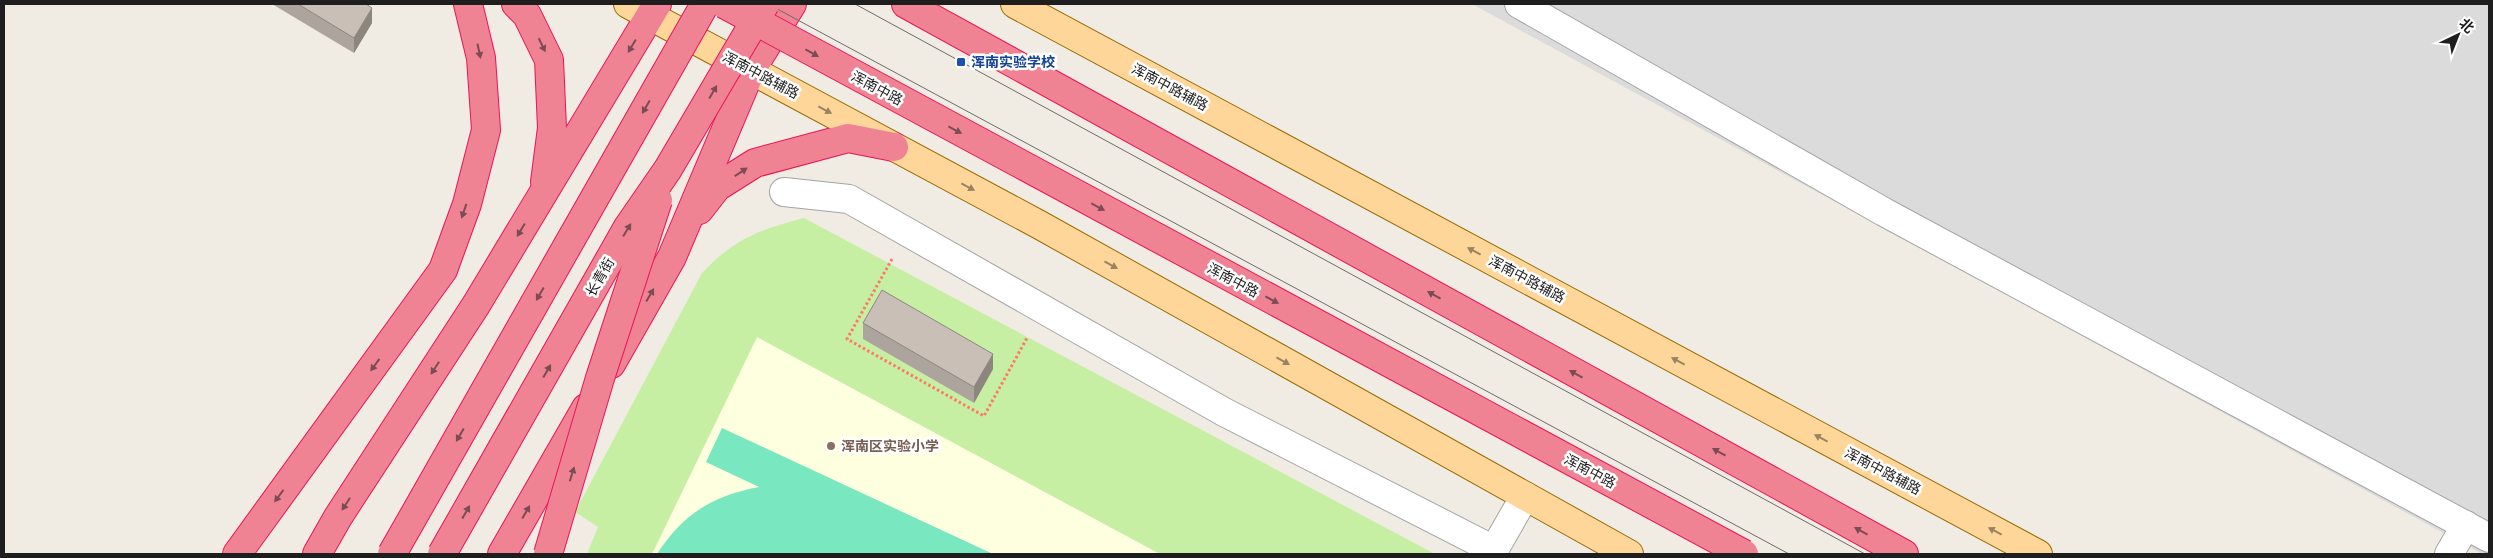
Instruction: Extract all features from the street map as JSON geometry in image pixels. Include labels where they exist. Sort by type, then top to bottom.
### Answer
[{"type":"highway","points":[[236,554],[443,270],[467,204],[486,130],[481,58],[468,4]]},
{"type":"highway","points":[[516,4],[527,16],[549,60],[552,128],[543,194]]},
{"type":"highway","points":[[392,554],[705,4]]},
{"type":"highway","name":"浑南中路","points":[[724,4],[1744,554]]},
{"type":"highway","name":"长青街","points":[[442,554],[628,227],[668,169],[765,4]]},
{"type":"highway","points":[[502,554],[672,257],[750,70],[792,4]]},
{"type":"highway","points":[[906,4],[1904,554]]},
{"type":"highway","points":[[317,554],[338,517],[476,305],[543,194],[645,8]]},
{"type":"highway","points":[[683,231],[716,187],[755,163],[848,138],[894,147]]},
{"type":"highway","points":[[548,554],[600,378],[668,169]]},
{"type":"main road","name":"浑南中路辅路","points":[[1015,4],[2038,554]]},
{"type":"main road","points":[[1030,4],[1057,27]]},
{"type":"main road","name":"浑南中路辅路","points":[[645,8],[750,70],[1038,224],[1629,554]]},
{"type":"street","points":[[1519,4],[1884,212],[2489,538]]},
{"type":"street","points":[[784,192],[849,199],[1224,412],[1496,553],[1525,496]]},
{"type":"street","points":[[2448,554],[2466,525]]},
{"type":"path","points":[[896,253],[847,339],[984,416],[1032,329]]},
{"type":"path","points":[[856,323],[863,325]]},
{"type":"shaded area","points":[[1472,4],[2489,4],[2489,554],[2482,554]]},
{"type":"shaded area","name":"浑南区实验小学","points":[[757,337],[1160,554],[652,554]]},
{"type":"green space","points":[[804,218],[1435,554],[1160,554],[757,337],[652,554],[587,554],[598,527],[575,512],[702,273],[726,251],[748,237],[761,231]]},
{"type":"green space","points":[[722,428],[993,554],[657,554],[677,528],[700,509],[727,496],[759,487],[706,462]]},
{"type":"building","points":[[298,4],[366,4],[372,8],[354,38]]},
{"type":"building","points":[[882,290],[993,354],[974,387],[863,323]]},
{"type":"tram line","points":[[768,4],[1789,554]]},
{"type":"tram line","points":[[855,4],[1865,554]]},
{"type":"place","name":"浑南实验学校","points":[[961,62]]},
{"type":"place","name":"浑南区实验小学","points":[[831,446]]}]
